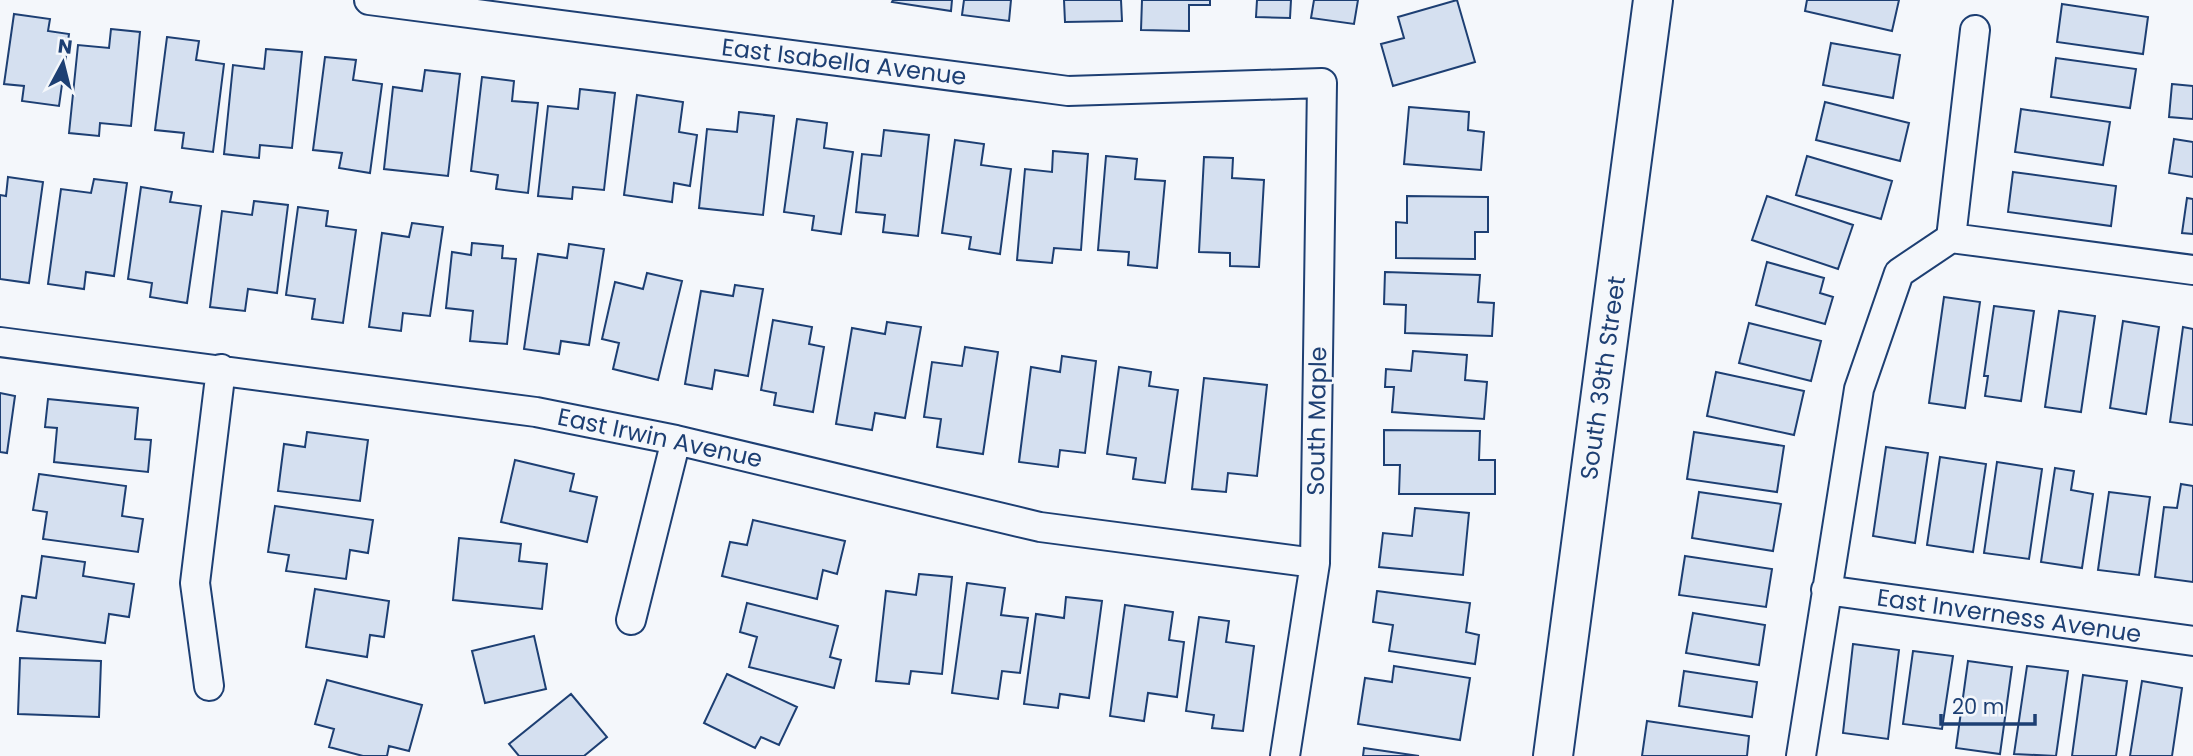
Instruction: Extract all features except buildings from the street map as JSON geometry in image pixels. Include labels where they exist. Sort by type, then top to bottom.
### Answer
[{"type":"street","name":"East Isabella Avenue","points":[[369,0],[1068,91],[1322,83]]},
{"type":"street","name":"South 39th Street","points":[[1553,756],[1653,0]]},
{"type":"street","points":[[1951,238],[1975,30]]},
{"type":"street","name":"South Maple","points":[[1285,756],[1315,563],[1322,83]]},
{"type":"street","points":[[1801,756],[1859,389],[1899,272],[1951,238],[2193,270]]},
{"type":"street","name":"East Irwin Avenue","points":[[0,342],[536,412],[676,440],[1040,527],[1315,563]]},
{"type":"street","points":[[209,686],[195,583],[220,369]]},
{"type":"street","points":[[631,620],[676,440]]},
{"type":"street","name":"East Inverness Avenue","points":[[1826,590],[2193,641]]}]
